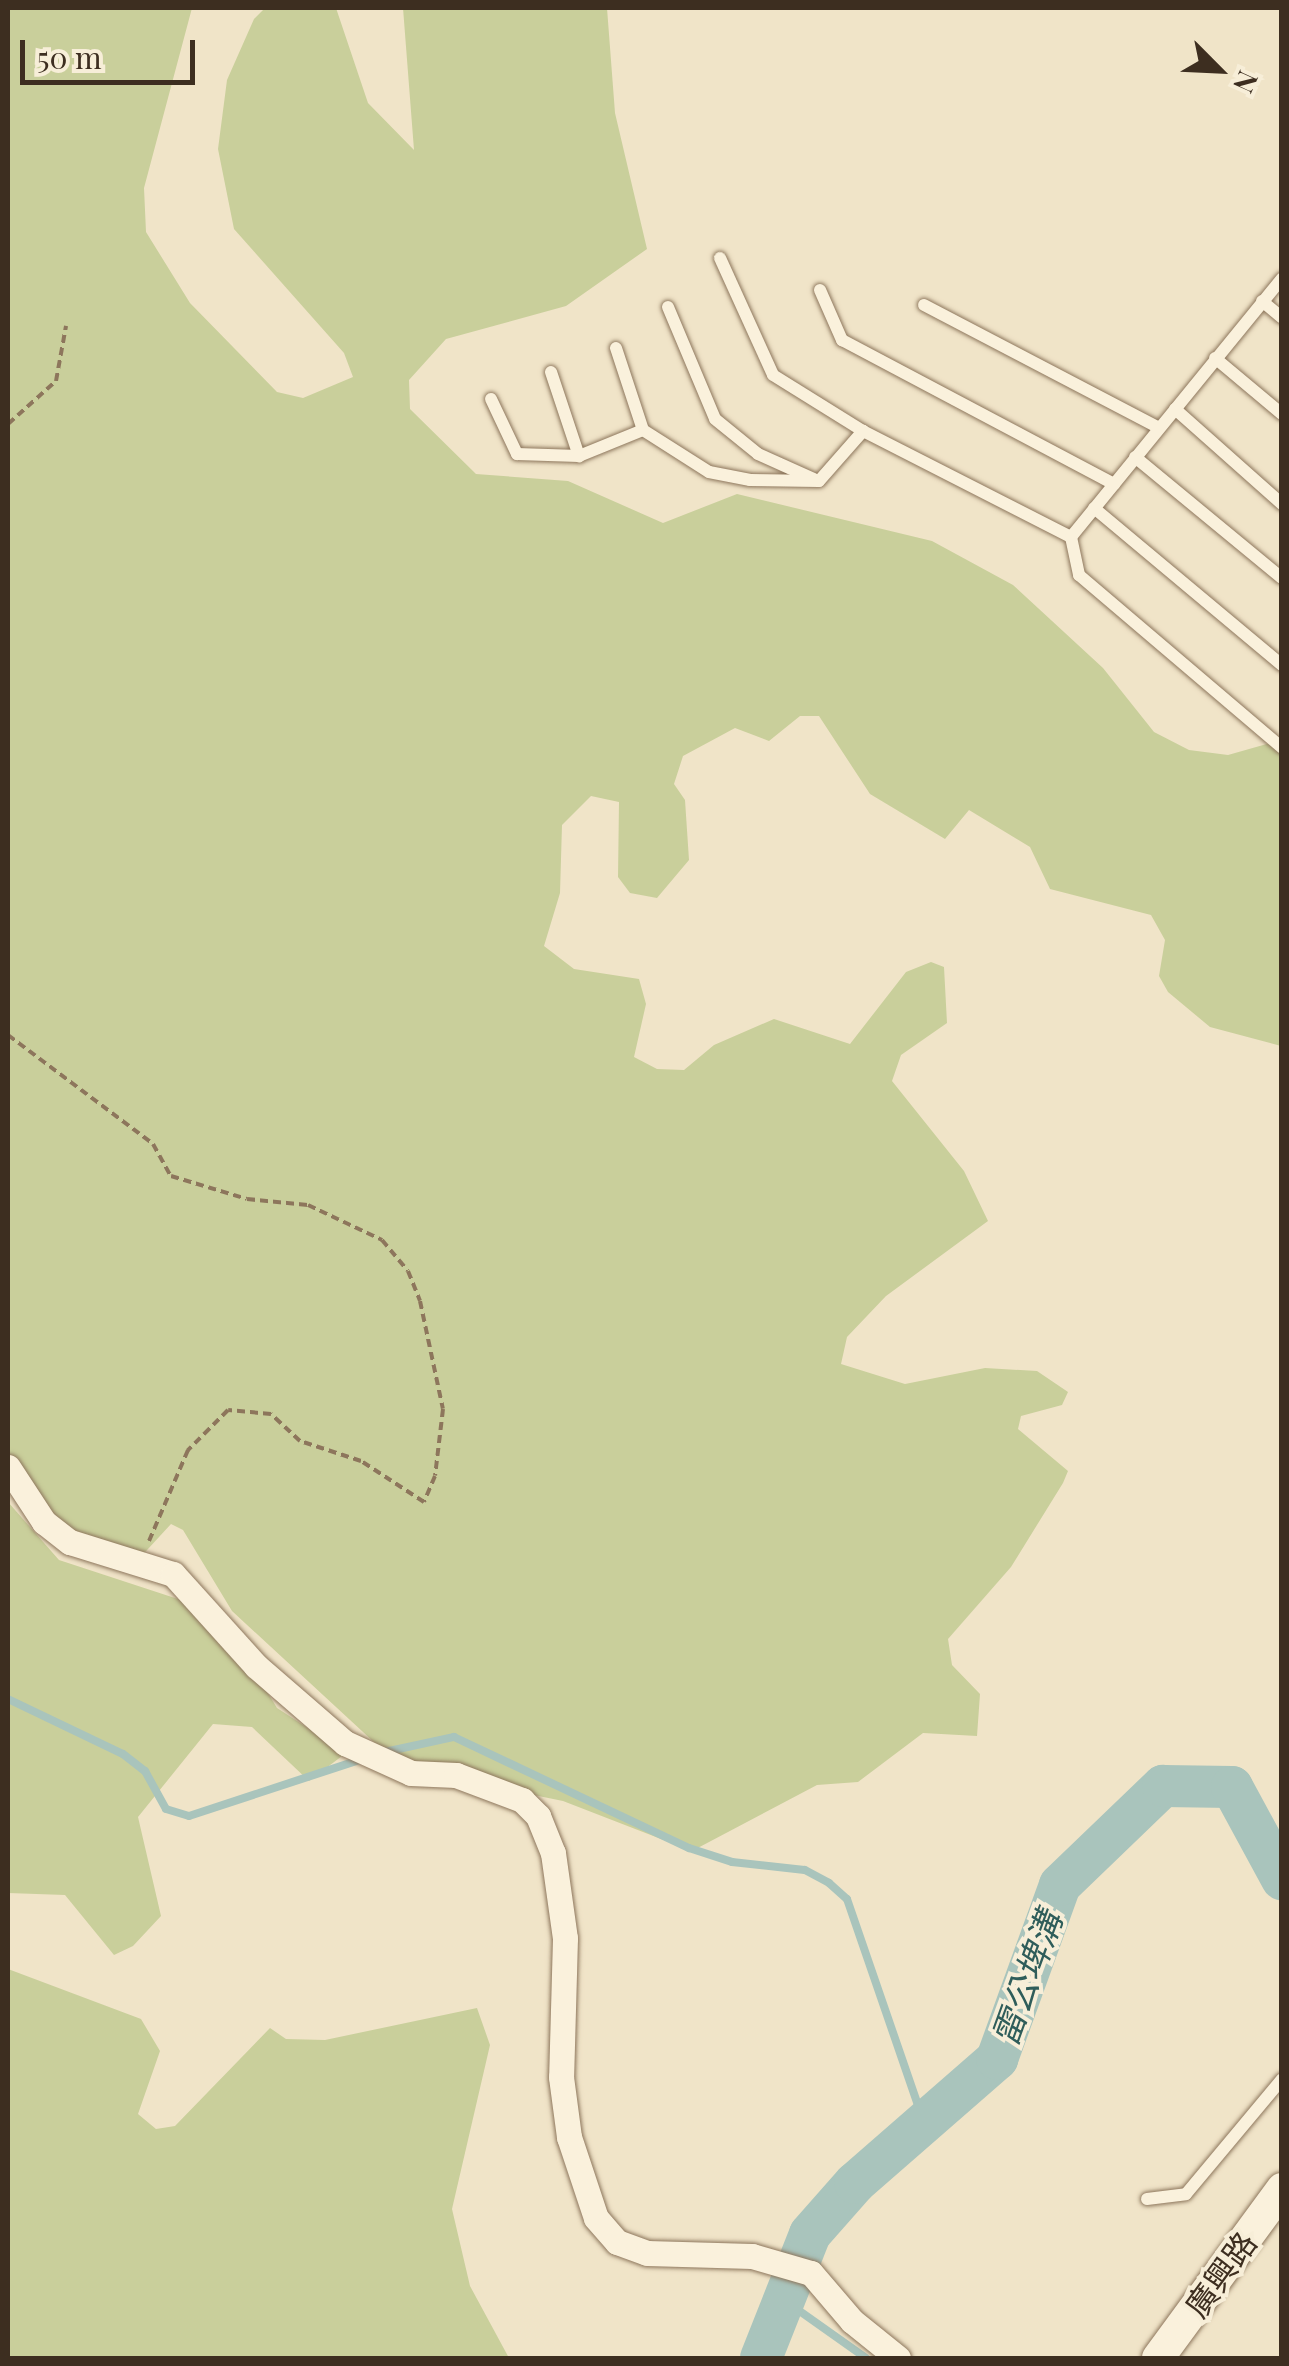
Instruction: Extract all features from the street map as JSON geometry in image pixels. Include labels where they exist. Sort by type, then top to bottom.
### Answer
[{"type":"street","points":[[8,1468],[44,1522],[70,1542],[143,1560],[173,1574],[256,1666],[352,1747],[411,1773],[456,1775],[522,1800],[538,1816],[552,1853],[565,1938],[561,2078],[568,2138],[596,2218],[617,2242],[647,2254],[785,2262],[811,2273],[852,2321],[898,2358]]},
{"type":"street","name":"廣興路","points":[[1158,2358],[1282,2190]]},
{"type":"lane","points":[[720,258],[773,374],[864,431],[1071,537]]},
{"type":"lane","points":[[1282,278],[1071,537],[1078,575],[1282,748]]},
{"type":"lane","points":[[820,290],[842,340],[1114,484]]},
{"type":"lane","points":[[1262,301],[1282,318]]},
{"type":"lane","points":[[924,305],[1159,428]]},
{"type":"lane","points":[[668,307],[715,419],[758,454],[820,482]]},
{"type":"lane","points":[[616,348],[643,430],[709,472],[820,482]]},
{"type":"lane","points":[[1215,358],[1282,414]]},
{"type":"lane","points":[[552,372],[579,456]]},
{"type":"lane","points":[[490,400],[517,454],[579,456],[643,430]]},
{"type":"lane","points":[[1174,409],[1282,504]]},
{"type":"lane","points":[[820,482],[864,431]]},
{"type":"lane","points":[[1135,457],[1282,578]]},
{"type":"lane","points":[[1094,508],[1282,666]]},
{"type":"lane","points":[[1146,2199],[1186,2194],[1282,2079]]},
{"type":"path","points":[[8,424],[56,381],[66,326]]},
{"type":"path","points":[[8,1035],[152,1144],[171,1176],[247,1200],[308,1205],[382,1240],[408,1271],[420,1301],[443,1409],[435,1476],[424,1502],[361,1462],[300,1441],[271,1414],[228,1410],[188,1450],[143,1560]]},
{"type":"green space","points":[[8,8],[192,8],[144,188],[146,232],[190,303],[277,392],[303,398],[353,377],[344,353],[234,229],[218,149],[227,80],[254,19],[265,8],[336,8],[368,103],[414,150],[403,8],[607,8],[615,113],[647,249],[566,306],[446,339],[409,380],[410,409],[476,474],[568,481],[663,523],[737,494],[932,541],[1013,585],[1103,668],[1154,732],[1189,750],[1228,755],[1281,740],[1281,1046],[1210,1027],[1168,992],[1159,976],[1165,940],[1151,915],[1050,889],[1030,847],[969,810],[945,839],[870,794],[819,716],[800,716],[769,741],[735,728],[683,756],[674,784],[685,800],[689,860],[657,898],[630,893],[618,877],[619,802],[591,796],[562,825],[560,893],[544,946],[574,969],[639,979],[646,1004],[634,1057],[657,1069],[684,1070],[714,1045],[774,1019],[850,1044],[906,972],[931,962],[944,967],[947,1023],[901,1055],[892,1081],[964,1171],[988,1221],[886,1296],[847,1337],[841,1364],[905,1384],[985,1368],[1037,1371],[1068,1392],[1062,1405],[1021,1416],[1018,1429],[1068,1471],[1063,1483],[1011,1567],[948,1639],[952,1665],[980,1694],[977,1736],[923,1733],[858,1782],[817,1785],[692,1851],[563,1801],[432,1774],[389,1756],[232,1611],[183,1530],[171,1524],[136,1562],[81,1547],[8,1457]]},
{"type":"green space","points":[[8,1502],[59,1560],[187,1602],[239,1646],[277,1708],[346,1753],[309,1781],[252,1727],[213,1724],[138,1817],[161,1916],[133,1946],[114,1955],[65,1895],[8,1893]]},
{"type":"green space","points":[[8,1969],[141,2019],[160,2051],[138,2114],[156,2129],[175,2126],[270,2028],[286,2039],[325,2040],[477,2008],[490,2045],[452,2209],[470,2286],[509,2358],[8,2358]]},
{"type":"waterway","points":[[8,1699],[123,1754],[145,1771],[166,1809],[189,1816],[362,1759]]},
{"type":"waterway","points":[[380,1753],[454,1737],[689,1848],[732,1862],[805,1870],[829,1883],[847,1899],[924,2123]]},
{"type":"waterway","name":"雷公埤溝","points":[[761,2358],[810,2234],[855,2183],[997,2059],[1060,1885],[1163,1786],[1232,1787],[1282,1879]]},
{"type":"waterway","points":[[784,2300],[866,2358]]}]
